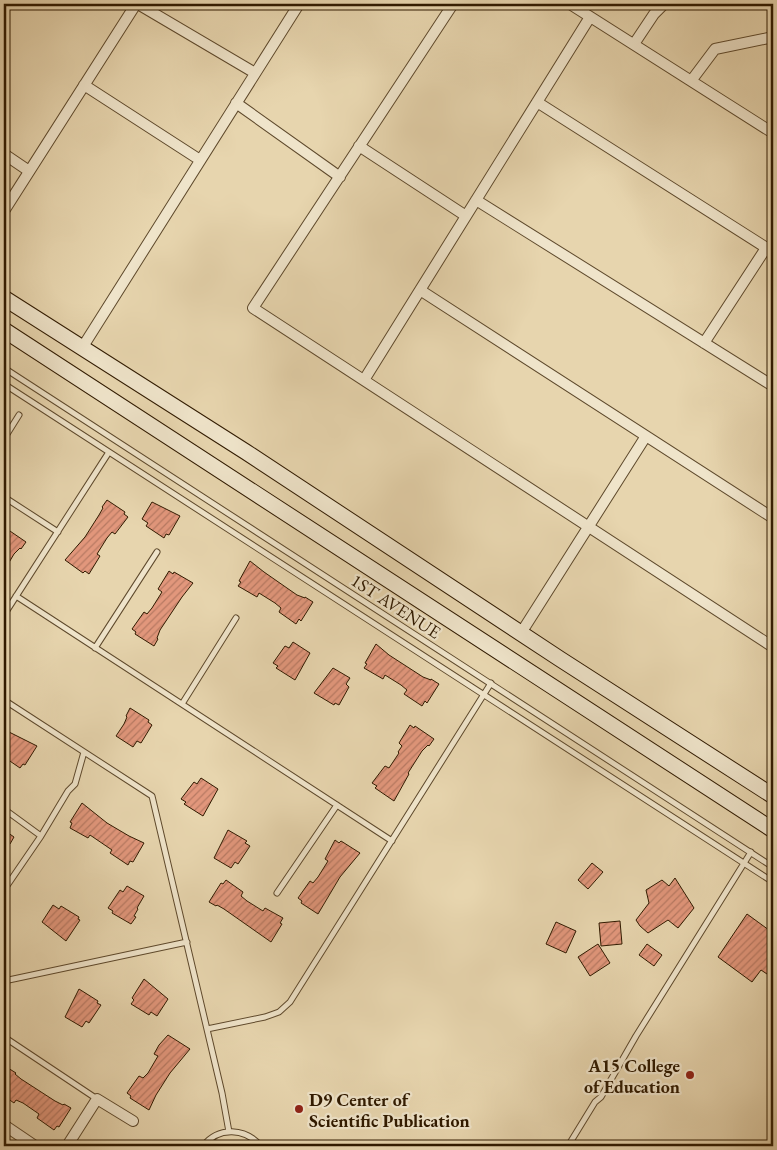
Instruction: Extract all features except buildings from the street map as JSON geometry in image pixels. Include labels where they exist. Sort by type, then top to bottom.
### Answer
[{"type":"main road","points":[[4,298],[246,452],[773,796]]},
{"type":"main road","points":[[4,330],[773,830]]},
{"type":"street","points":[[4,211],[137,4],[255,73]]},
{"type":"street","points":[[82,348],[299,4]]},
{"type":"street","points":[[453,4],[253,308],[773,647]]},
{"type":"street","points":[[570,4],[773,133]]},
{"type":"street","points":[[634,44],[654,14],[664,4]]},
{"type":"street","points":[[364,380],[590,17]]},
{"type":"street","points":[[691,81],[715,49],[773,37]]},
{"type":"street","points":[[84,85],[200,160]]},
{"type":"street","points":[[537,102],[770,250],[704,343]]},
{"type":"street","points":[[236,103],[340,176]]},
{"type":"street","points":[[359,146],[466,216]]},
{"type":"street","points":[[4,154],[29,171]]},
{"type":"street","points":[[476,200],[773,386]]},
{"type":"street","points":[[420,290],[773,518]]},
{"type":"street","points":[[521,633],[646,436]]},
{"type":"street","points":[[67,1146],[97,1100],[132,1121]]},
{"type":"street","points":[[4,1125],[35,1146]]},
{"type":"lane","name":"1ST AVENUE","points":[[4,368],[773,867]]},
{"type":"lane","name":"1ST AVENUE","points":[[4,384],[773,882]]},
{"type":"lane","points":[[4,439],[19,415]]},
{"type":"lane","points":[[4,616],[109,452]]},
{"type":"lane","points":[[5,499],[58,532]]},
{"type":"lane","points":[[95,648],[157,552]]},
{"type":"lane","points":[[16,596],[392,841]]},
{"type":"lane","points":[[182,704],[236,618]]},
{"type":"lane","points":[[207,1029],[265,1017],[279,1012],[290,1002],[491,684]]},
{"type":"lane","points":[[4,700],[152,796],[207,1029],[229,1132]]},
{"type":"lane","points":[[4,890],[41,836],[68,791],[75,784],[84,752]]},
{"type":"lane","points":[[277,893],[336,805]]},
{"type":"lane","points":[[4,809],[41,836]]},
{"type":"lane","points":[[568,1146],[595,1102],[601,1097],[636,1036],[751,852]]},
{"type":"lane","points":[[4,981],[187,942]]},
{"type":"lane","points":[[4,1038],[97,1100]]},
{"type":"lane","points":[[203,1146],[218,1134],[229,1132],[250,1136],[261,1146]]},
{"type":"place","name":"A15 College of Education","points":[[690,1075]]},
{"type":"place","name":"D9 Center of Scientific Publication","points":[[299,1109]]}]
